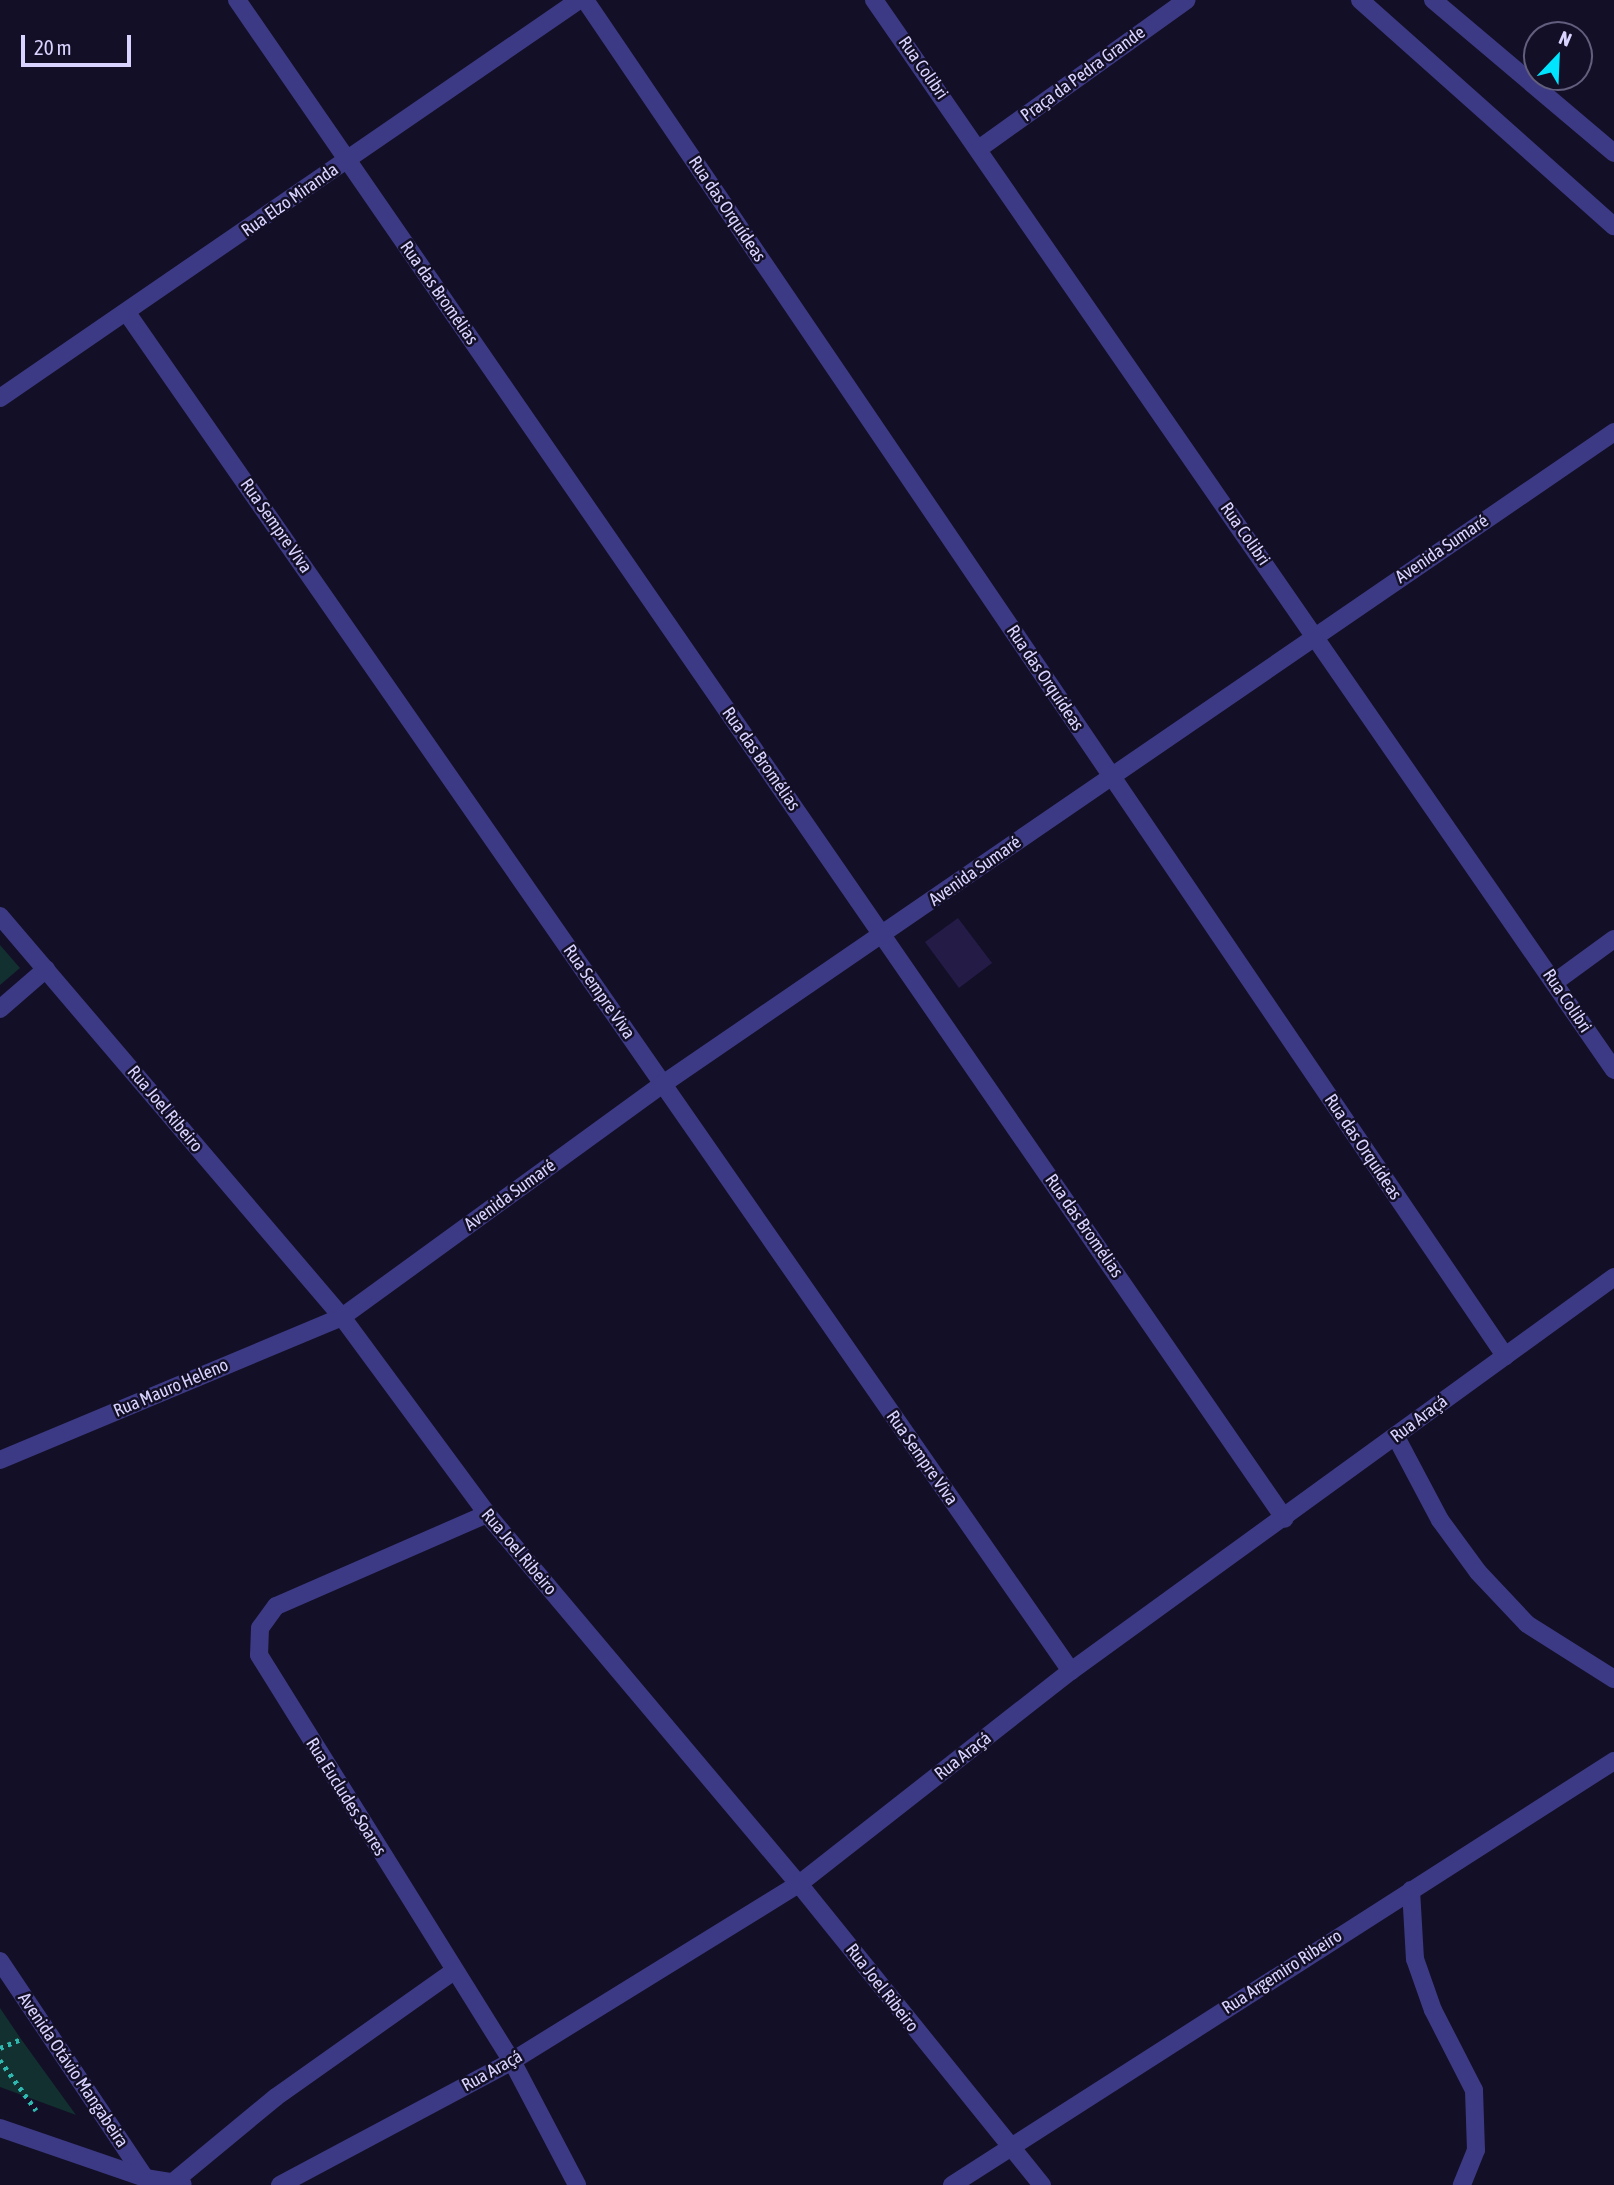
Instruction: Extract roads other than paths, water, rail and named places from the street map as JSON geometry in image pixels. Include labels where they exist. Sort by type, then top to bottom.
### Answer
[{"type":"street","name":"Rua das Bromélias","points":[[237,0],[1285,1518]]},
{"type":"street","name":"Rua Elzo Miranda","points":[[0,398],[579,0]]},
{"type":"street","name":"Rua das Orquídeas","points":[[585,0],[1505,1356]]},
{"type":"street","name":"Rua Colibri","points":[[874,0],[980,148],[1614,1070]]},
{"type":"street","name":"Praça da Pedra Grande","points":[[980,148],[1187,0]]},
{"type":"street","points":[[1360,0],[1614,226]]},
{"type":"street","points":[[1433,0],[1614,153]]},
{"type":"street","name":"Rua Sempre Viva","points":[[127,313],[1071,1671]]},
{"type":"street","name":"Avenida Sumaré","points":[[342,1317],[663,1084],[1614,432]]},
{"type":"street","name":"Rua Joel Ribeiro","points":[[0,916],[342,1317],[487,1514],[799,1884],[1042,2185]]},
{"type":"street","points":[[1555,982],[1614,939]]},
{"type":"street","points":[[0,1009],[46,969]]},
{"type":"street","name":"Rua Araçá","points":[[280,2185],[512,2062],[799,1884],[1071,1671],[1614,1278]]},
{"type":"street","name":"Rua Mauro Heleno","points":[[0,1460],[342,1317]]},
{"type":"street","points":[[1396,1437],[1440,1520],[1478,1572],[1527,1624],[1614,1679]]},
{"type":"street","name":"Rua Eucludes Soares","points":[[487,1514],[276,1606],[257,1640],[259,1655],[512,2062],[577,2185]]},
{"type":"street","name":"Rua Argemiro Ribeiro","points":[[952,2185],[1614,1761]]},
{"type":"street","points":[[1411,1890],[1415,1959],[1433,2010],[1474,2090],[1476,2150],[1462,2185]]},
{"type":"street","name":"Avenida Otávio Mangabeira","points":[[0,1961],[144,2182]]},
{"type":"street","points":[[0,2128],[144,2182],[180,2184],[276,2097],[454,1971]]}]
